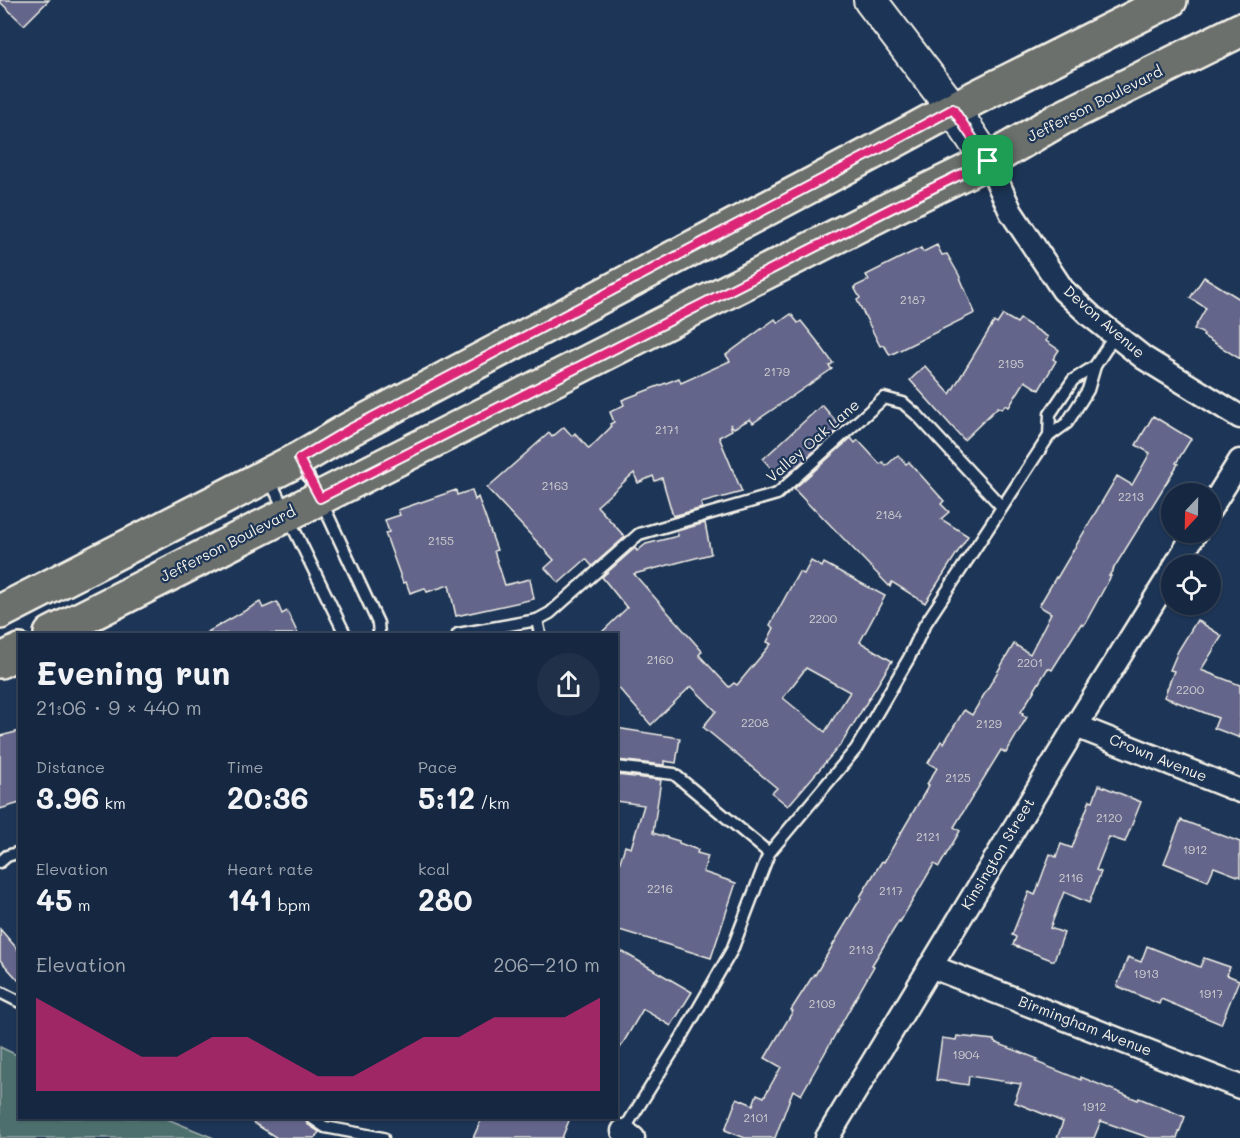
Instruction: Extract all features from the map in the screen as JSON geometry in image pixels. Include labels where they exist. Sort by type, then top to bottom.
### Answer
[{"type":"main road","points":[[0,612],[299,459],[350,429],[953,109],[1170,0]]},
{"type":"main road","name":"Jefferson Boulevard","points":[[53,633],[879,214],[988,161],[1060,120],[1240,30]]},
{"type":"main road","points":[[0,661],[18,652]]},
{"type":"street","points":[[870,0],[953,109],[988,161]]},
{"type":"street","name":"Devon Avenue","points":[[988,161],[1011,212],[1063,290],[1144,358],[1240,417]]},
{"type":"street","points":[[1221,491],[1240,461]]},
{"type":"street","name":"Kinsington Street","points":[[827,1138],[1161,590]]},
{"type":"street","name":"Crown Avenue","points":[[1076,726],[1240,790]]},
{"type":"street","name":"Birmingham Avenue","points":[[930,966],[1240,1087]]},
{"type":"lane","points":[[625,1136],[732,950],[769,853],[856,749],[909,658],[924,626],[1049,436],[1067,423],[1088,390],[1095,366],[1115,335]]},
{"type":"lane","points":[[1049,436],[1050,414],[1073,380],[1095,366]]},
{"type":"lane","name":"Valley Oak Lane","points":[[537,620],[550,613],[639,534],[777,494],[884,398],[903,403],[918,416],[1002,507]]},
{"type":"lane","points":[[299,459],[320,498],[378,623],[379,633]]},
{"type":"lane","points":[[268,474],[345,633]]},
{"type":"lane","points":[[464,633],[537,620],[540,633]]},
{"type":"lane","points":[[618,767],[674,774],[769,853]]},
{"type":"lane","points":[[0,862],[7,856],[18,853]]},
{"type":"lane","points":[[0,992],[18,1001]]},
{"type":"lane","points":[[313,1119],[325,1127],[383,1138]]},
{"type":"green space","points":[[0,1047],[18,1056],[18,1119],[167,1119],[214,1138],[0,1138]]},
{"type":"building","points":[[0,0],[49,0],[24,25]]},
{"type":"building","points":[[937,245],[942,255],[947,254],[959,275],[975,313],[890,355],[884,345],[880,346],[857,300],[860,298],[854,287],[869,280],[866,275],[921,248],[923,252]]},
{"type":"building","points":[[1204,277],[1240,299],[1240,359],[1194,329],[1206,308],[1190,298]]},
{"type":"building","points":[[791,314],[798,323],[801,321],[817,341],[833,363],[829,366],[832,369],[753,423],[750,419],[734,428],[730,424],[732,430],[719,437],[742,492],[701,503],[702,508],[673,516],[662,478],[655,481],[653,476],[638,483],[634,473],[597,506],[625,537],[592,566],[586,559],[559,583],[545,568],[554,560],[487,488],[549,433],[552,437],[564,427],[572,436],[575,433],[589,449],[611,427],[610,424],[614,422],[610,412],[624,405],[622,400],[679,378],[681,383],[730,361],[726,355],[775,319],[778,323]]},
{"type":"building","points":[[1003,315],[1017,323],[1020,319],[1048,337],[1046,341],[1059,350],[1053,359],[1056,361],[1039,390],[1025,381],[1009,407],[1005,405],[1002,409],[998,407],[964,440],[910,380],[925,366],[950,394],[994,322],[997,324]]},
{"type":"building","points":[[822,405],[841,427],[784,478],[778,472],[776,474],[763,459]]},
{"type":"building","points":[[1153,416],[1191,439],[1166,483],[1161,483],[1161,492],[1109,576],[1111,576],[1084,625],[1081,624],[1052,670],[1048,668],[1021,712],[1027,717],[1006,753],[1001,750],[954,827],[960,831],[939,867],[934,864],[872,965],[874,966],[801,1095],[793,1090],[775,1138],[745,1138],[725,1130],[737,1098],[753,1105],[757,1094],[764,1097],[781,1067],[765,1058],[793,1011],[791,1010],[815,975],[929,785],[927,784],[937,768],[928,763],[941,741],[944,743],[964,710],[972,715],[1014,644],[1030,654],[1051,613],[1039,606],[1056,577],[1117,476],[1132,485],[1150,453],[1136,445]]},
{"type":"building","points":[[851,438],[855,443],[858,440],[880,464],[883,462],[886,466],[898,455],[906,464],[909,462],[944,501],[941,504],[949,512],[941,519],[968,536],[925,603],[892,582],[890,587],[794,489]]},
{"type":"building","points":[[456,490],[457,495],[472,490],[475,500],[478,497],[497,550],[494,551],[505,585],[530,579],[534,599],[456,616],[449,585],[427,592],[425,588],[410,593],[406,582],[403,583],[385,533],[389,532],[385,520],[400,515],[398,510]]},
{"type":"building","points":[[705,523],[711,554],[634,574],[702,651],[699,655],[729,687],[734,683],[737,685],[771,644],[767,642],[774,628],[770,625],[799,572],[804,574],[811,561],[822,567],[824,563],[885,596],[860,642],[892,661],[842,743],[788,806],[772,793],[777,788],[703,727],[716,711],[691,686],[651,725],[618,687],[618,633],[601,633],[627,608],[602,577],[635,548],[637,551],[646,544],[678,536],[677,531]],"holes":[[[806,668],[850,692],[825,732],[783,698]]]},
{"type":"building","points":[[260,602],[263,608],[277,602],[282,614],[287,611],[298,633],[206,633]]},
{"type":"building","points":[[1197,620],[1222,636],[1201,670],[1240,685],[1240,738],[1214,728],[1218,718],[1164,697],[1174,671],[1170,670],[1178,651]]},
{"type":"building","points":[[618,728],[680,738],[676,763],[664,761],[664,765],[618,760]]},
{"type":"building","points":[[18,732],[18,804],[0,809],[0,736]]},
{"type":"building","points":[[618,775],[661,780],[653,833],[679,841],[679,843],[698,850],[697,853],[708,856],[703,872],[736,883],[711,958],[618,930],[618,868],[625,846],[631,848],[644,805],[618,801]]},
{"type":"building","points":[[1099,785],[1141,802],[1125,842],[1109,837],[1096,870],[1101,872],[1089,903],[1064,892],[1050,928],[1064,933],[1054,961],[1013,945],[1016,937],[1012,935],[1029,892],[1035,895],[1050,854],[1056,857],[1061,844],[1072,848],[1090,800],[1093,801]]},
{"type":"building","points":[[1181,820],[1240,842],[1240,877],[1214,867],[1208,881],[1164,863]]},
{"type":"building","points":[[0,929],[18,950],[18,980],[0,960]]},
{"type":"building","points":[[1147,946],[1200,967],[1204,958],[1230,967],[1227,975],[1239,980],[1221,1024],[1161,999],[1159,1004],[1117,986],[1128,957],[1141,962]]},
{"type":"building","points":[[618,949],[692,992],[671,1026],[643,1009],[618,1052]]},
{"type":"building","points":[[957,1036],[994,1040],[994,1042],[1038,1059],[1036,1062],[1138,1100],[1139,1098],[1185,1117],[1177,1138],[1150,1138],[1101,1121],[1094,1138],[1057,1138],[1063,1122],[1014,1102],[1021,1084],[969,1076],[968,1085],[936,1080],[942,1038],[956,1040]]},
{"type":"building","points":[[248,1119],[305,1119],[307,1124],[319,1132],[315,1138],[277,1138]]},
{"type":"building","points":[[482,1119],[570,1119],[562,1138],[473,1138]]},
{"type":"route","points":[[953,109],[988,161],[320,498],[299,459],[350,429],[953,109]]}]
